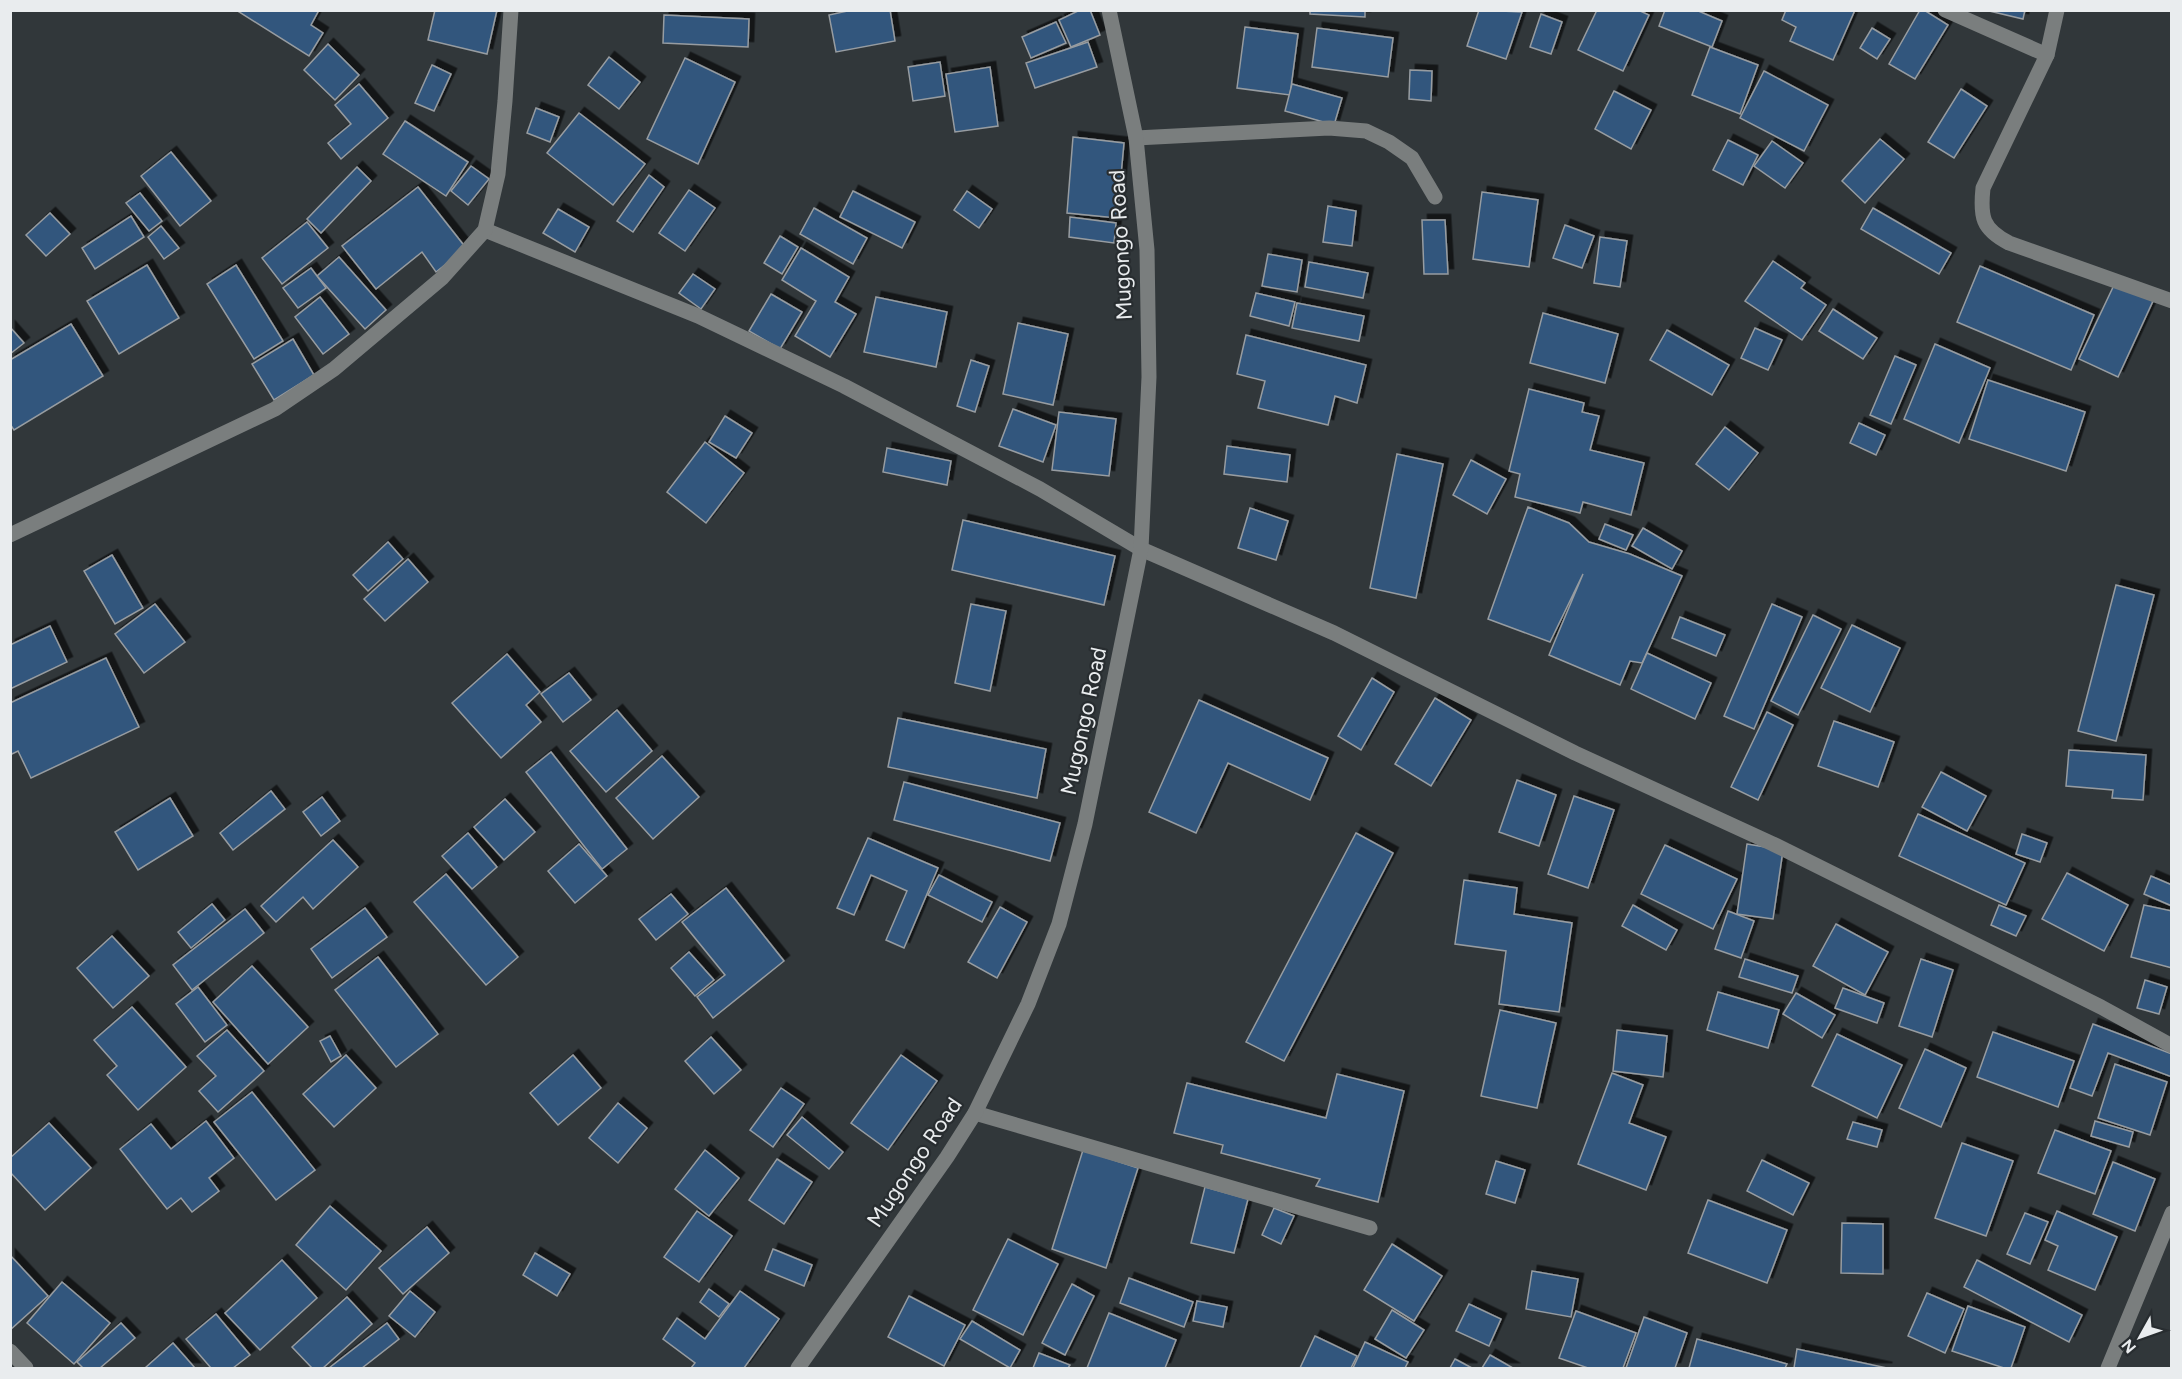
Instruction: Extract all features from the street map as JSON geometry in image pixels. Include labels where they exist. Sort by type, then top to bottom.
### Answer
[{"type":"street","points":[[10,535],[275,409],[334,369],[442,278],[485,230],[498,174],[511,10]]},
{"type":"street","name":"Mugongo Road","points":[[798,1368],[947,1157],[975,1113],[1028,1004],[1059,924],[1085,824],[1141,549],[1149,378],[1147,250],[1136,138],[1109,10]]},
{"type":"street","points":[[1945,10],[2047,55]]},
{"type":"street","points":[[2057,10],[2047,55],[1983,188],[1981,208],[1985,224],[1994,235],[2009,243],[2172,301]]},
{"type":"street","points":[[1136,138],[1329,128],[1366,131],[1389,142],[1413,158],[1435,197]]},
{"type":"street","points":[[485,230],[698,316],[844,386],[1040,489],[1141,549],[1334,633],[1575,753],[1773,844],[2101,1007],[2172,1046]]},
{"type":"street","points":[[975,1113],[1370,1228]]},
{"type":"street","points":[[2108,1368],[2172,1213]]},
{"type":"street","points":[[10,1351],[26,1368]]},
{"type":"building","points":[[236,10],[319,10],[311,25],[323,33],[309,56]]},
{"type":"building","points":[[435,10],[497,10],[487,54],[428,40]]},
{"type":"building","points":[[852,10],[890,10],[895,41],[836,52],[829,15]]},
{"type":"building","points":[[1080,10],[1090,10],[1100,35],[1071,47],[1059,20]]},
{"type":"building","points":[[1310,10],[1365,10],[1365,17],[1310,14]]},
{"type":"building","points":[[1479,10],[1522,12],[1506,59],[1467,46]]},
{"type":"building","points":[[1597,10],[1638,10],[1649,15],[1623,71],[1578,50]]},
{"type":"building","points":[[1665,10],[1696,10],[1722,21],[1712,47],[1659,26]]},
{"type":"building","points":[[1786,10],[1855,10],[1833,60],[1790,41],[1796,27],[1782,20]]},
{"type":"building","points":[[1920,10],[1924,10],[1948,25],[1915,79],[1889,64]]},
{"type":"building","points":[[1985,10],[2025,10],[2023,19]]},
{"type":"building","points":[[1541,14],[1562,22],[1551,54],[1530,47]]},
{"type":"building","points":[[664,15],[749,19],[748,47],[663,43]]},
{"type":"building","points":[[1056,22],[1066,43],[1031,58],[1022,37]]},
{"type":"building","points":[[1245,27],[1298,34],[1290,95],[1237,88]]},
{"type":"building","points":[[1317,28],[1393,38],[1388,77],[1312,67]]},
{"type":"building","points":[[1872,28],[1890,39],[1877,59],[1860,48]]},
{"type":"building","points":[[1088,42],[1097,67],[1035,88],[1026,63]]},
{"type":"building","points":[[328,44],[359,75],[335,100],[304,70]]},
{"type":"building","points":[[1710,47],[1758,65],[1740,114],[1692,95]]},
{"type":"building","points":[[609,57],[640,82],[619,109],[588,85]]},
{"type":"building","points":[[685,58],[735,82],[698,164],[647,139]]},
{"type":"building","points":[[940,62],[945,96],[913,101],[908,67]]},
{"type":"building","points":[[432,65],[451,74],[434,111],[415,103]]},
{"type":"building","points":[[990,67],[998,126],[955,132],[946,74]]},
{"type":"building","points":[[1410,70],[1432,71],[1431,101],[1409,99]]},
{"type":"building","points":[[1764,71],[1828,105],[1804,151],[1740,118]]},
{"type":"building","points":[[359,84],[388,118],[341,159],[328,143],[351,124],[335,105]]},
{"type":"building","points":[[1292,84],[1342,98],[1334,125],[1285,111]]},
{"type":"building","points":[[1961,89],[1987,106],[1954,158],[1928,142]]},
{"type":"building","points":[[1614,91],[1651,110],[1631,149],[1595,129]]},
{"type":"building","points":[[536,108],[559,117],[550,142],[527,133]]},
{"type":"building","points":[[579,113],[645,164],[613,205],[547,153]]},
{"type":"building","points":[[405,121],[468,162],[446,196],[383,154]]},
{"type":"building","points":[[1073,137],[1124,143],[1117,218],[1067,213]]},
{"type":"building","points":[[1880,139],[1904,159],[1865,203],[1842,181]]},
{"type":"building","points":[[1728,140],[1758,155],[1743,185],[1713,170]]},
{"type":"building","points":[[1772,141],[1803,163],[1785,188],[1754,166]]},
{"type":"building","points":[[171,152],[211,201],[180,226],[141,176]]},
{"type":"building","points":[[471,166],[489,179],[468,205],[451,191]]},
{"type":"building","points":[[357,167],[371,181],[321,233],[307,219]]},
{"type":"building","points":[[649,175],[664,187],[633,232],[617,221]]},
{"type":"building","points":[[418,187],[466,248],[436,272],[422,252],[376,289],[342,246]]},
{"type":"building","points":[[689,190],[715,208],[685,251],[659,233]]},
{"type":"building","points":[[853,191],[915,222],[902,248],[840,217]]},
{"type":"building","points":[[967,191],[992,209],[979,228],[954,210]]},
{"type":"building","points":[[1482,192],[1538,200],[1529,267],[1473,259]]},
{"type":"building","points":[[140,193],[162,221],[149,231],[126,203]]},
{"type":"building","points":[[1328,206],[1356,211],[1352,246],[1323,242]]},
{"type":"building","points":[[814,208],[867,238],[853,264],[800,234]]},
{"type":"building","points":[[1873,208],[1951,253],[1939,274],[1861,229]]},
{"type":"building","points":[[558,209],[589,227],[575,252],[543,233]]},
{"type":"building","points":[[50,213],[70,234],[46,256],[26,235]]},
{"type":"building","points":[[131,216],[144,237],[95,269],[82,248]]},
{"type":"building","points":[[1070,217],[1116,223],[1114,243],[1069,237]]},
{"type":"building","points":[[1422,220],[1445,220],[1448,274],[1424,274]]},
{"type":"building","points":[[307,222],[328,248],[282,284],[262,258]]},
{"type":"building","points":[[1565,225],[1594,236],[1582,268],[1553,258]]},
{"type":"building","points":[[161,226],[179,248],[164,259],[148,237]]},
{"type":"building","points":[[780,236],[798,247],[782,274],[764,263]]},
{"type":"building","points":[[1600,237],[1627,241],[1620,287],[1594,283]]},
{"type":"building","points":[[801,248],[849,277],[835,302],[856,314],[830,357],[795,336],[816,301],[782,280]]},
{"type":"building","points":[[1268,254],[1302,260],[1297,292],[1262,286]]},
{"type":"building","points":[[339,257],[386,310],[365,329],[317,276]]},
{"type":"building","points":[[1773,261],[1805,283],[1801,288],[1826,305],[1802,340],[1745,301]]},
{"type":"building","points":[[1309,262],[1368,273],[1363,298],[1305,287]]},
{"type":"building","points":[[147,265],[179,318],[119,354],[87,301]]},
{"type":"building","points":[[236,265],[283,341],[254,359],[207,284]]},
{"type":"building","points":[[1980,266],[2094,315],[2071,370],[1957,322]]},
{"type":"building","points":[[311,268],[326,288],[298,308],[283,288]]},
{"type":"building","points":[[693,274],[715,289],[701,309],[679,293]]},
{"type":"building","points":[[2115,283],[2153,301],[2118,377],[2079,359]]},
{"type":"building","points":[[1256,293],[1295,302],[1289,326],[1250,316]]},
{"type":"building","points":[[771,294],[802,312],[780,349],[749,331]]},
{"type":"building","points":[[320,297],[349,334],[323,354],[295,317]]},
{"type":"building","points":[[876,297],[947,312],[936,367],[864,352]]},
{"type":"building","points":[[1297,303],[1364,316],[1359,341],[1292,328]]},
{"type":"building","points":[[1833,309],[1877,338],[1863,359],[1819,331]]},
{"type":"building","points":[[1543,313],[1618,334],[1605,383],[1530,363]]},
{"type":"building","points":[[1018,323],[1068,334],[1053,405],[1003,394]]},
{"type":"building","points":[[71,324],[103,376],[14,430],[10,424],[10,360]]},
{"type":"building","points":[[10,327],[24,343],[10,354]]},
{"type":"building","points":[[1755,328],[1782,340],[1768,370],[1741,358]]},
{"type":"building","points":[[1667,330],[1729,365],[1712,395],[1650,360]]},
{"type":"building","points":[[1246,335],[1366,365],[1357,403],[1335,396],[1328,425],[1258,408],[1265,381],[1237,374]]},
{"type":"building","points":[[293,339],[314,375],[274,400],[252,364]]},
{"type":"building","points":[[1935,344],[1990,368],[1959,443],[1904,419]]},
{"type":"building","points":[[1895,356],[1916,365],[1891,424],[1870,415]]},
{"type":"building","points":[[971,360],[989,366],[975,412],[957,406]]},
{"type":"building","points":[[1988,380],[2085,412],[2066,471],[1969,439]]},
{"type":"building","points":[[1529,389],[1584,403],[1582,412],[1599,416],[1590,450],[1644,463],[1631,515],[1583,502],[1580,513],[1515,497],[1520,474],[1509,471]]},
{"type":"building","points":[[1013,409],[1056,425],[1043,462],[999,446]]},
{"type":"building","points":[[1059,412],[1116,419],[1109,476],[1052,470]]},
{"type":"building","points":[[725,416],[752,433],[736,458],[709,442]]},
{"type":"building","points":[[1859,423],[1885,435],[1876,455],[1850,443]]},
{"type":"building","points":[[1725,427],[1758,453],[1729,490],[1696,464]]},
{"type":"building","points":[[705,442],[744,473],[706,523],[667,492]]},
{"type":"building","points":[[1227,446],[1290,455],[1287,482],[1224,474]]},
{"type":"building","points":[[887,448],[951,461],[947,485],[883,472]]},
{"type":"building","points":[[1397,454],[1443,464],[1416,598],[1370,588]]},
{"type":"building","points":[[1471,460],[1506,479],[1487,514],[1453,495]]},
{"type":"building","points":[[1528,507],[1569,523],[1589,542],[1630,554],[1682,576],[1642,663],[1630,661],[1620,685],[1549,655],[1583,574],[1550,642],[1488,619]]},
{"type":"building","points":[[1250,508],[1288,521],[1276,560],[1238,548]]},
{"type":"building","points":[[963,520],[1115,556],[1104,605],[952,570]]},
{"type":"building","points":[[1605,524],[1633,535],[1626,550],[1599,539]]},
{"type":"building","points":[[1643,528],[1682,551],[1672,569],[1632,546]]},
{"type":"building","points":[[388,542],[403,559],[368,591],[353,575]]},
{"type":"building","points":[[112,555],[143,608],[115,624],[84,571]]},
{"type":"building","points":[[408,559],[428,582],[385,621],[364,599]]},
{"type":"building","points":[[2116,585],[2154,595],[2116,741],[2078,731]]},
{"type":"building","points":[[155,604],[185,642],[144,673],[115,634]]},
{"type":"building","points":[[971,604],[1006,611],[990,691],[955,683]]},
{"type":"building","points":[[1772,604],[1802,617],[1754,729],[1724,716]]},
{"type":"building","points":[[1813,615],[1841,629],[1798,715],[1771,701]]},
{"type":"building","points":[[1680,617],[1725,635],[1716,656],[1672,638]]},
{"type":"building","points":[[1852,625],[1900,648],[1870,712],[1821,688]]},
{"type":"building","points":[[50,626],[67,662],[10,689],[10,645]]},
{"type":"building","points":[[1647,653],[1711,683],[1695,719],[1631,689]]},
{"type":"building","points":[[507,654],[540,692],[526,705],[541,722],[501,758],[452,703]]},
{"type":"building","points":[[106,658],[139,727],[31,778],[18,751],[12,754],[10,750],[10,703]]},
{"type":"building","points":[[569,673],[591,700],[563,722],[541,694]]},
{"type":"building","points":[[1372,678],[1394,692],[1361,750],[1338,736]]},
{"type":"building","points":[[1435,698],[1471,720],[1431,786],[1395,764]]},
{"type":"building","points":[[1199,700],[1328,758],[1310,800],[1228,763],[1196,833],[1149,812]]},
{"type":"building","points":[[617,710],[652,751],[606,792],[570,751]]},
{"type":"building","points":[[1767,712],[1793,725],[1758,800],[1731,787]]},
{"type":"building","points":[[898,718],[1046,749],[1037,798],[888,767]]},
{"type":"building","points":[[1834,721],[1894,742],[1878,787],[1818,766]]},
{"type":"building","points":[[2069,750],[2146,755],[2143,800],[2112,798],[2113,790],[2066,786]]},
{"type":"building","points":[[551,752],[627,849],[602,869],[526,772]]},
{"type":"building","points":[[662,756],[699,797],[653,839],[616,798]]},
{"type":"building","points":[[1941,772],[1986,796],[1967,831],[1922,807]]},
{"type":"building","points":[[1517,780],[1556,795],[1539,846],[1499,832]]},
{"type":"building","points":[[904,782],[1060,823],[1050,861],[894,820]]},
{"type":"building","points":[[271,791],[285,809],[233,850],[220,833]]},
{"type":"building","points":[[1574,796],[1614,810],[1588,888],[1548,874]]},
{"type":"building","points":[[322,797],[340,821],[321,836],[303,812]]},
{"type":"building","points":[[170,798],[193,836],[138,870],[115,832]]},
{"type":"building","points":[[505,799],[535,832],[504,860],[474,827]]},
{"type":"building","points":[[1918,814],[2025,863],[2006,905],[1899,856]]},
{"type":"building","points":[[468,833],[497,867],[472,889],[442,856]]},
{"type":"building","points":[[1356,833],[1393,853],[1284,1061],[1246,1042]]},
{"type":"building","points":[[2022,834],[2047,843],[2040,862],[2016,854]]},
{"type":"building","points":[[868,838],[938,868],[904,948],[886,940],[907,891],[871,875],[854,915],[837,908]]},
{"type":"building","points":[[333,840],[358,867],[313,909],[303,897],[276,922],[261,906]]},
{"type":"building","points":[[579,844],[607,876],[575,903],[548,871]]},
{"type":"building","points":[[1747,844],[1783,850],[1773,919],[1737,914]]},
{"type":"building","points":[[1665,845],[1737,879],[1713,929],[1641,894]]},
{"type":"building","points":[[2067,873],[2128,905],[2104,951],[2042,919]]},
{"type":"building","points":[[446,874],[518,957],[486,985],[414,902]]},
{"type":"building","points":[[939,875],[992,902],[982,922],[928,895]]},
{"type":"building","points":[[2151,876],[2172,885],[2172,906],[2144,894]]},
{"type":"building","points":[[1464,880],[1517,888],[1514,914],[1572,923],[1559,1012],[1499,1004],[1506,951],[1455,944]]},
{"type":"building","points":[[726,888],[784,961],[713,1018],[697,997],[725,975],[682,922]]},
{"type":"building","points":[[671,894],[688,914],[656,940],[639,919]]},
{"type":"building","points":[[212,904],[225,920],[191,948],[178,932]]},
{"type":"building","points":[[1633,905],[1677,930],[1666,950],[1622,926]]},
{"type":"building","points":[[1999,905],[2026,916],[2016,936],[1991,925]]},
{"type":"building","points":[[2144,905],[2172,911],[2172,968],[2131,957]]},
{"type":"building","points":[[1000,907],[1027,922],[997,978],[968,962]]},
{"type":"building","points":[[365,908],[387,937],[332,978],[311,949]]},
{"type":"building","points":[[245,909],[264,933],[192,990],[173,965]]},
{"type":"building","points":[[1728,911],[1754,921],[1741,958],[1715,949]]},
{"type":"building","points":[[1836,924],[1888,952],[1865,995],[1813,966]]},
{"type":"building","points":[[112,936],[149,976],[113,1008],[77,968]]},
{"type":"building","points":[[689,952],[714,980],[695,996],[671,968]]},
{"type":"building","points":[[378,957],[438,1034],[396,1067],[335,990]]},
{"type":"building","points":[[1745,959],[1798,976],[1792,993],[1739,977]]},
{"type":"building","points":[[1921,959],[1953,970],[1932,1037],[1899,1026]]},
{"type":"building","points":[[252,966],[308,1027],[268,1064],[213,1002]]},
{"type":"building","points":[[2145,980],[2167,987],[2159,1014],[2137,1008]]},
{"type":"building","points":[[198,987],[227,1025],[205,1042],[176,1004]]},
{"type":"building","points":[[1843,988],[1884,1003],[1877,1023],[1835,1008]]},
{"type":"building","points":[[1718,992],[1779,1010],[1768,1048],[1707,1030]]},
{"type":"building","points":[[1796,993],[1835,1015],[1822,1038],[1783,1014]]},
{"type":"building","points":[[132,1007],[186,1067],[138,1110],[107,1075],[117,1066],[94,1040]]},
{"type":"building","points":[[1500,1010],[1556,1023],[1537,1108],[1481,1096]]},
{"type":"building","points":[[2093,1024],[2172,1054],[2172,1077],[2108,1053],[2092,1096],[2070,1088]]},
{"type":"building","points":[[227,1030],[264,1071],[218,1112],[199,1091],[216,1076],[197,1056]]},
{"type":"building","points":[[1617,1030],[1667,1036],[1663,1077],[1613,1071]]},
{"type":"building","points":[[1993,1032],[2074,1061],[2058,1107],[1977,1077]]},
{"type":"building","points":[[1837,1034],[1902,1065],[1877,1118],[1812,1086]]},
{"type":"building","points":[[330,1036],[341,1056],[331,1062],[320,1041]]},
{"type":"building","points":[[711,1037],[741,1070],[714,1094],[685,1061]]},
{"type":"building","points":[[1925,1049],[1966,1068],[1941,1127],[1899,1108]]},
{"type":"building","points":[[346,1055],[376,1088],[334,1127],[303,1094]]},
{"type":"building","points":[[573,1055],[601,1088],[558,1125],[530,1093]]},
{"type":"building","points":[[901,1055],[937,1081],[888,1150],[851,1123]]},
{"type":"building","points":[[2115,1064],[2167,1082],[2150,1135],[2098,1118]]},
{"type":"building","points":[[1612,1073],[1643,1085],[1629,1123],[1666,1137],[1646,1190],[1578,1164]]},
{"type":"building","points":[[1337,1074],[1404,1091],[1378,1202],[1316,1186],[1320,1179],[1221,1153],[1223,1145],[1174,1133],[1187,1083],[1326,1118]]},
{"type":"building","points":[[781,1088],[804,1104],[773,1147],[750,1130]]},
{"type":"building","points":[[252,1092],[315,1170],[276,1200],[214,1122]]},
{"type":"building","points":[[618,1103],[647,1128],[618,1163],[589,1138]]},
{"type":"building","points":[[802,1117],[843,1152],[829,1169],[787,1135]]},
{"type":"building","points":[[206,1121],[234,1158],[209,1178],[219,1191],[192,1212],[181,1198],[167,1209],[120,1149],[151,1124],[171,1149]]},
{"type":"building","points":[[2095,1121],[2133,1132],[2129,1147],[2091,1136]]},
{"type":"building","points":[[1853,1122],[1882,1130],[1877,1147],[1847,1139]]},
{"type":"building","points":[[49,1123],[91,1168],[45,1210],[10,1172],[10,1158]]},
{"type":"building","points":[[2055,1130],[2111,1151],[2095,1194],[2038,1173]]},
{"type":"building","points":[[1962,1143],[2013,1161],[1986,1236],[1935,1218]]},
{"type":"building","points":[[705,1150],[739,1178],[709,1216],[675,1189]]},
{"type":"building","points":[[1083,1150],[1138,1168],[1106,1268],[1052,1249]]},
{"type":"building","points":[[777,1159],[812,1182],[784,1224],[749,1200]]},
{"type":"building","points":[[1762,1160],[1809,1183],[1793,1215],[1747,1191]]},
{"type":"building","points":[[1496,1161],[1525,1170],[1515,1203],[1486,1194]]},
{"type":"building","points":[[2113,1162],[2155,1179],[2135,1231],[2093,1214]]},
{"type":"building","points":[[1205,1187],[1248,1199],[1234,1253],[1191,1243]]},
{"type":"building","points":[[1708,1200],[1787,1230],[1767,1283],[1688,1253]]},
{"type":"building","points":[[330,1206],[381,1251],[346,1290],[296,1245]]},
{"type":"building","points":[[1274,1208],[1294,1216],[1281,1244],[1262,1235]]},
{"type":"building","points":[[697,1211],[732,1236],[699,1282],[664,1257]]},
{"type":"building","points":[[2057,1211],[2117,1237],[2095,1290],[2048,1270],[2058,1246],[2045,1240]]},
{"type":"building","points":[[2025,1213],[2048,1222],[2030,1264],[2007,1254]]},
{"type":"building","points":[[1842,1223],[1883,1224],[1883,1274],[1841,1273]]},
{"type":"building","points":[[427,1227],[449,1253],[403,1294],[379,1268]]},
{"type":"building","points":[[1008,1239],[1058,1264],[1023,1335],[973,1310]]},
{"type":"building","points":[[1392,1244],[1442,1276],[1414,1321],[1364,1290]]},
{"type":"building","points":[[773,1249],[812,1265],[804,1286],[765,1270]]},
{"type":"building","points":[[535,1253],[570,1274],[557,1296],[523,1275]]},
{"type":"building","points":[[10,1255],[48,1296],[10,1330]]},
{"type":"building","points":[[282,1260],[317,1298],[260,1350],[225,1313]]},
{"type":"building","points":[[1977,1260],[2082,1315],[2069,1342],[1964,1287]]},
{"type":"building","points":[[1532,1271],[1578,1279],[1571,1317],[1526,1309]]},
{"type":"building","points":[[1129,1278],[1193,1302],[1184,1327],[1120,1303]]},
{"type":"building","points":[[62,1282],[110,1323],[74,1364],[27,1323]]},
{"type":"building","points":[[1072,1284],[1094,1296],[1065,1355],[1042,1343]]},
{"type":"building","points":[[709,1289],[729,1304],[719,1317],[700,1302]]},
{"type":"building","points":[[410,1291],[435,1312],[415,1337],[389,1316]]},
{"type":"building","points":[[740,1291],[779,1319],[744,1368],[691,1368],[695,1363],[663,1339],[677,1318],[705,1339]]},
{"type":"building","points":[[1927,1293],[1964,1309],[1945,1353],[1908,1336]]},
{"type":"building","points":[[909,1296],[965,1325],[944,1366],[888,1337]]},
{"type":"building","points":[[347,1297],[372,1324],[323,1368],[312,1368],[292,1347]]},
{"type":"building","points":[[1197,1301],[1227,1307],[1223,1327],[1193,1321]]},
{"type":"building","points":[[1469,1304],[1501,1319],[1489,1346],[1456,1331]]},
{"type":"building","points":[[1968,1306],[2025,1327],[2011,1368],[2004,1368],[1952,1351]]},
{"type":"building","points":[[1392,1310],[1424,1330],[1406,1358],[1375,1339]]},
{"type":"building","points":[[1576,1311],[1636,1333],[1623,1368],[1588,1368],[1559,1358]]},
{"type":"building","points":[[1109,1313],[1176,1340],[1165,1368],[1087,1368]]},
{"type":"building","points":[[216,1314],[250,1355],[233,1368],[211,1368],[186,1339]]},
{"type":"building","points":[[1644,1317],[1687,1333],[1675,1368],[1626,1368]]},
{"type":"building","points":[[972,1321],[1020,1350],[1010,1368],[960,1339]]},
{"type":"building","points":[[121,1323],[135,1338],[100,1368],[83,1368],[77,1362]]},
{"type":"building","points":[[387,1323],[399,1339],[362,1368],[329,1368]]},
{"type":"building","points":[[1315,1336],[1357,1356],[1351,1368],[1300,1368]]},
{"type":"building","points":[[1697,1339],[1787,1364],[1785,1368],[1689,1368]]},
{"type":"building","points":[[1365,1342],[1408,1362],[1405,1368],[1353,1368]]},
{"type":"building","points":[[173,1343],[195,1368],[145,1368]]},
{"type":"building","points":[[1797,1349],[1887,1368],[1794,1368]]},
{"type":"building","points":[[1039,1353],[1070,1365],[1068,1368],[1033,1368]]},
{"type":"building","points":[[1490,1355],[1513,1368],[1482,1368]]},
{"type":"building","points":[[1455,1359],[1472,1368],[1450,1368]]}]
